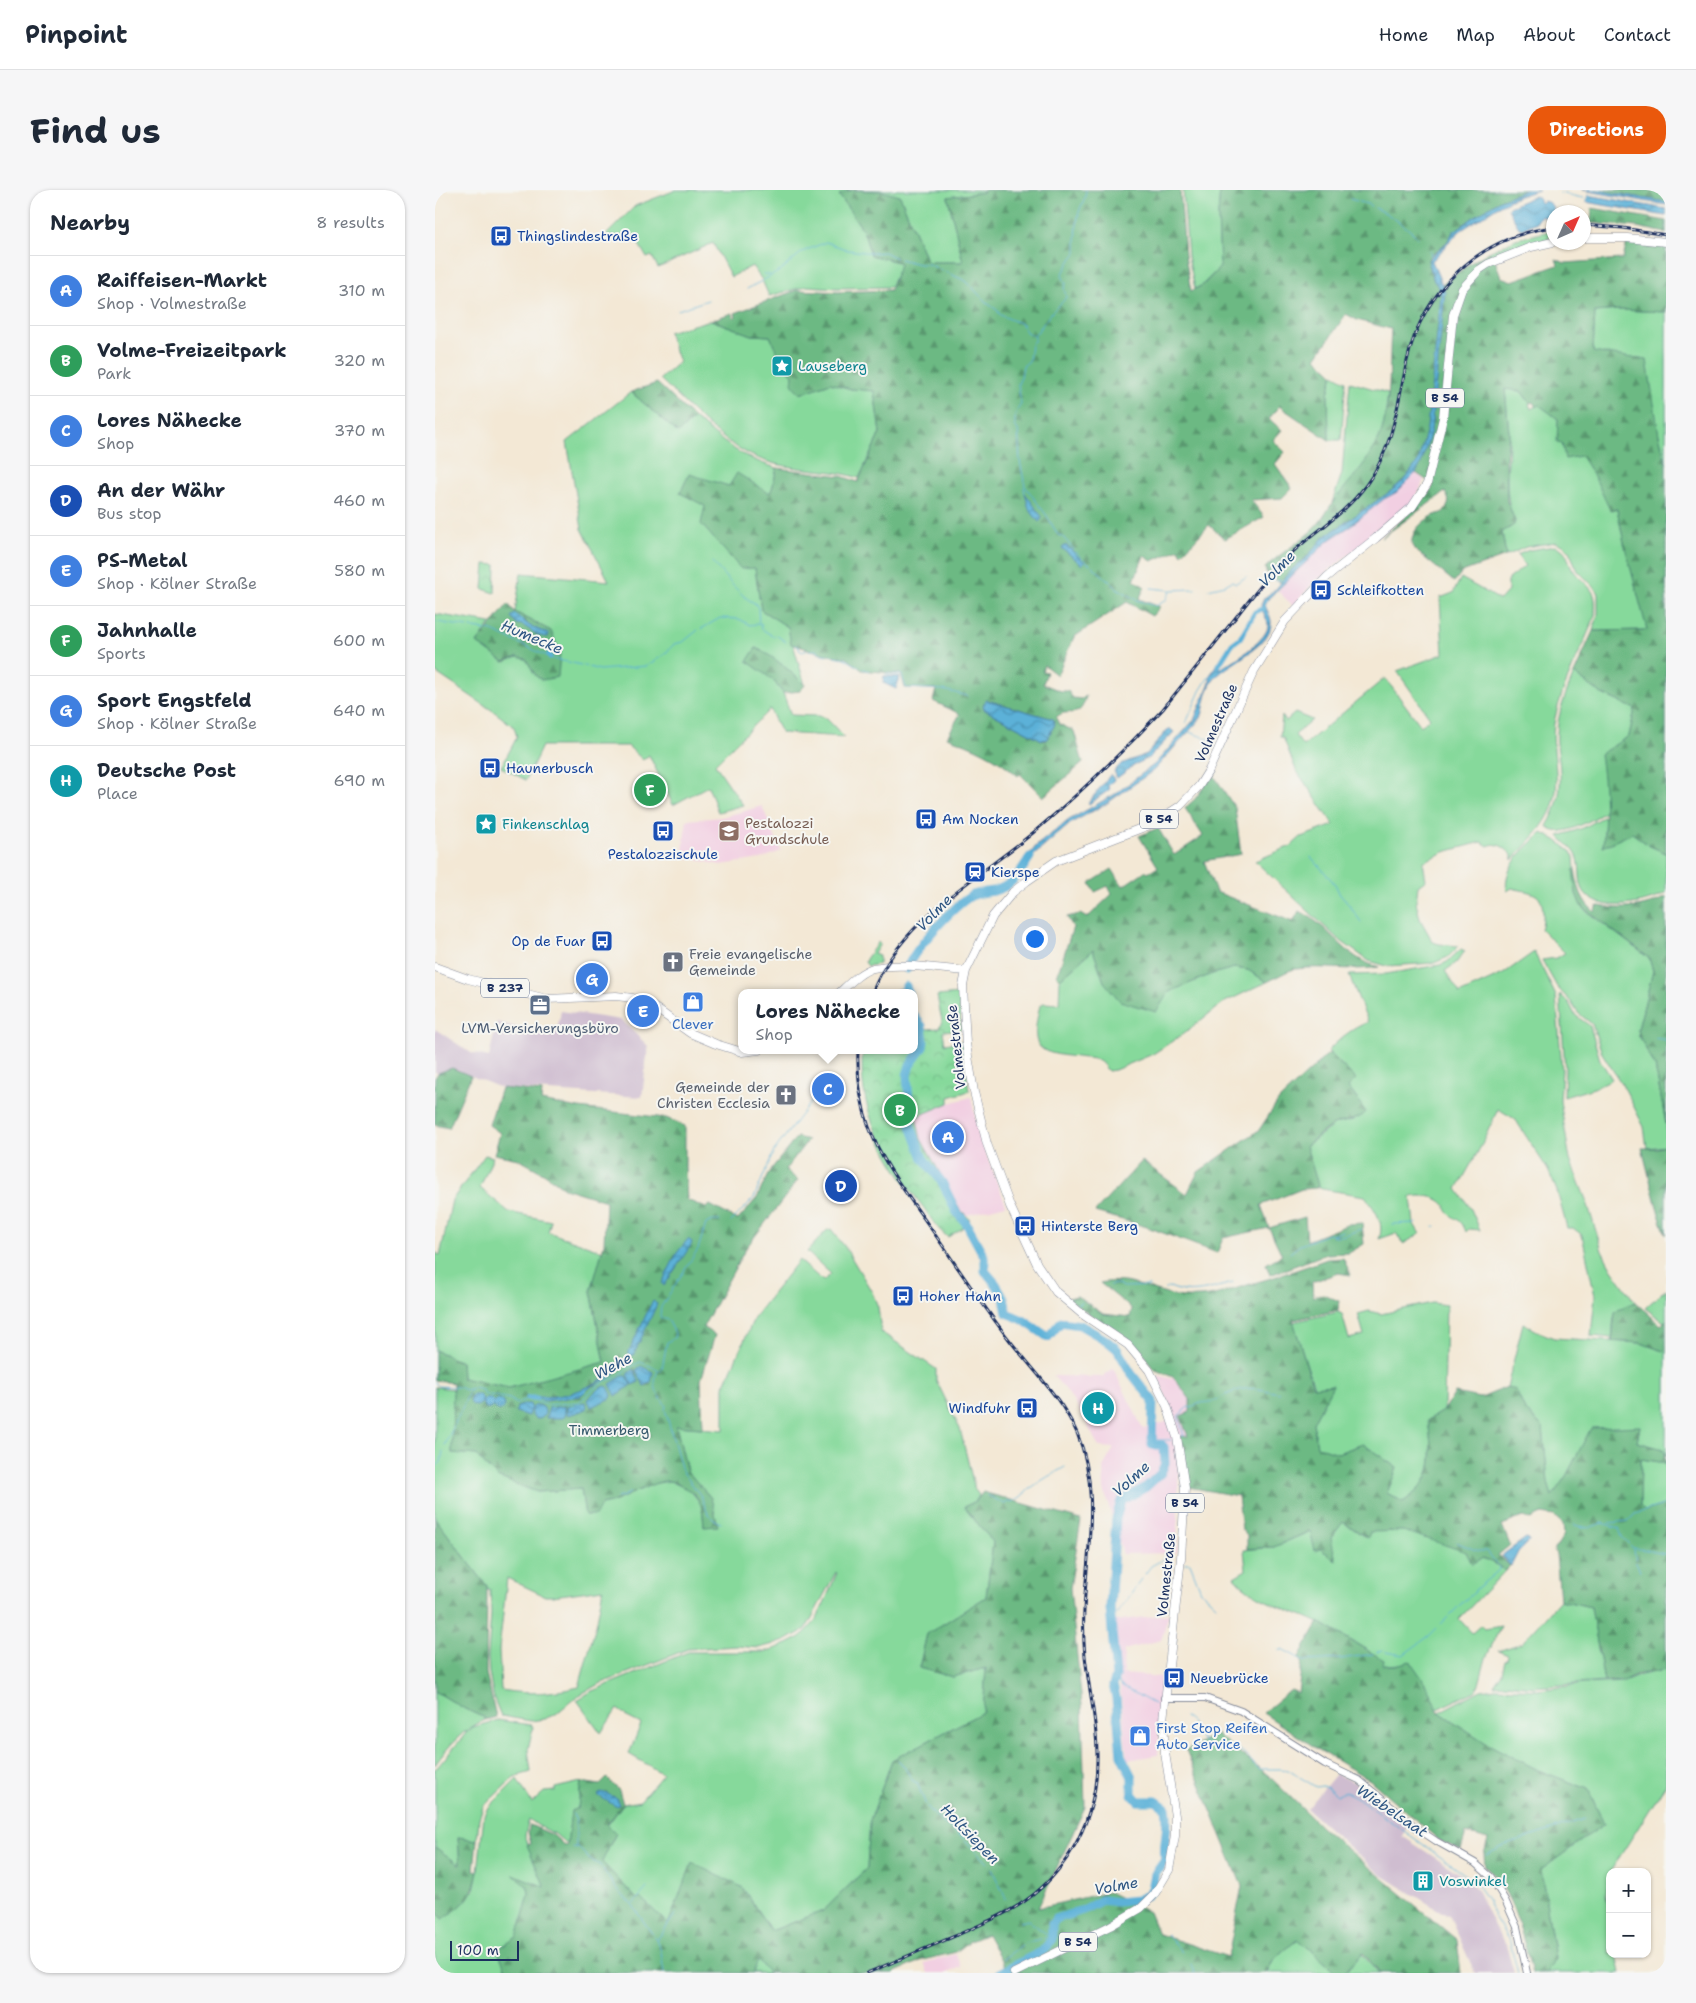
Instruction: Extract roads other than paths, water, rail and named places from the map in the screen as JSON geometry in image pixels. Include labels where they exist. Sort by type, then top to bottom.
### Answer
[{"type":"main road","points":[[1591,238],[1627,238],[1666,242]]},
{"type":"main road","name":"Volmestraße","points":[[1014,1973],[1110,1926],[1141,1908],[1154,1895],[1169,1870],[1175,1836],[1173,1802],[1165,1753],[1163,1720],[1181,1558],[1185,1502],[1184,1477],[1177,1437],[1160,1389],[1143,1361],[1119,1338],[1063,1299],[1045,1278],[1027,1244],[994,1165],[977,1110],[966,1044],[963,986],[966,972],[993,916],[1013,892],[1027,881],[1056,861],[1136,831],[1158,820],[1188,800],[1214,761],[1254,671],[1285,621],[1322,582],[1412,506],[1427,484],[1443,418],[1453,315],[1462,289],[1479,270],[1488,264],[1531,247],[1546,244]]},
{"type":"main road","name":"B 237","points":[[435,967],[468,979],[547,999],[616,996],[633,998],[655,1008],[690,1033],[738,1051]]},
{"type":"main road","points":[[844,989],[863,973],[873,968],[909,967],[966,972]]},
{"type":"main road","points":[[1164,1698],[1205,1698],[1241,1711],[1325,1764],[1369,1787],[1418,1829],[1435,1841],[1475,1863],[1491,1877],[1505,1900],[1517,1927],[1527,1973]]},
{"type":"water","points":[[1526,190],[1539,190],[1519,196],[1500,205],[1460,231],[1432,261],[1445,292],[1431,431],[1421,464],[1416,473],[1397,492],[1384,499],[1349,527],[1329,540],[1269,598],[1265,604],[1271,622],[1270,630],[1265,638],[1215,678],[1207,693],[1201,718],[1154,770],[1106,804],[1071,823],[1033,856],[1025,868],[1022,864],[1037,845],[1069,820],[1115,794],[1155,764],[1194,720],[1210,682],[1210,675],[1221,660],[1219,669],[1249,650],[1263,637],[1268,624],[1261,605],[1264,598],[1276,589],[1289,572],[1307,557],[1323,538],[1391,491],[1403,481],[1418,462],[1427,428],[1441,296],[1428,260],[1448,241],[1453,232],[1474,217],[1500,200]]},
{"type":"water","points":[[1582,190],[1595,190],[1666,202],[1666,205]]},
{"type":"water","points":[[1588,195],[1666,209],[1666,216],[1586,202]]},
{"type":"water","points":[[1535,196],[1538,197],[1540,203],[1544,201],[1551,205],[1546,205],[1546,218],[1540,216],[1537,222],[1522,229],[1519,228],[1508,209]]},
{"type":"water","points":[[1025,493],[1042,517],[1039,522],[1029,509]]},
{"type":"water","points":[[1066,545],[1084,562],[1082,565],[1062,548]]},
{"type":"water","points":[[515,614],[530,626],[549,634],[548,637],[540,636],[517,624],[511,617]]},
{"type":"water","points":[[884,676],[900,677],[896,689],[883,683]]},
{"type":"water","points":[[986,700],[1053,719],[1055,724],[1047,739],[1042,740],[985,710],[983,706]]},
{"type":"water","points":[[1169,728],[1174,732],[1149,758],[1136,764],[1117,778],[1114,771],[1121,764],[1147,754]]},
{"type":"water","points":[[1111,774],[1114,780],[1108,785],[1109,790],[1089,804],[1088,803]]},
{"type":"water","points":[[688,1239],[692,1242],[691,1245],[664,1286],[662,1283],[677,1253]]},
{"type":"water","points":[[653,1300],[657,1304],[634,1354],[631,1356],[629,1351]]},
{"type":"water","points":[[628,1357],[631,1359],[610,1377],[592,1386],[580,1396],[547,1401],[537,1399],[537,1397],[563,1395],[587,1387],[609,1374]]},
{"type":"water","points":[[641,1366],[653,1372],[651,1382],[644,1386],[636,1370]]},
{"type":"water","points":[[634,1370],[639,1382],[632,1385],[627,1374]]},
{"type":"water","points":[[626,1376],[631,1385],[616,1396],[610,1384]]},
{"type":"water","points":[[605,1386],[608,1387],[612,1395],[611,1398],[591,1407],[588,1400],[595,1392]]},
{"type":"water","points":[[474,1394],[478,1394],[482,1400],[478,1406],[474,1406],[470,1402],[470,1398]]},
{"type":"water","points":[[488,1397],[494,1403],[488,1409],[482,1403]]},
{"type":"water","points":[[497,1400],[501,1400],[504,1405],[503,1409],[497,1410],[494,1407],[494,1403]]},
{"type":"water","points":[[586,1402],[587,1409],[567,1414],[567,1407]]},
{"type":"water","points":[[530,1404],[531,1407],[528,1416],[516,1412],[517,1407]]},
{"type":"water","points":[[538,1405],[543,1407],[545,1412],[543,1417],[538,1419],[533,1417],[531,1412],[533,1407]]},
{"type":"water","points":[[564,1406],[565,1416],[563,1418],[546,1418],[549,1408]]},
{"type":"water","points":[[1526,1538],[1529,1541],[1518,1552],[1511,1566],[1501,1556]]},
{"type":"water","points":[[602,1792],[617,1798],[619,1805],[615,1806],[598,1795]]},
{"type":"waterway","points":[[1086,190],[1078,217],[1076,253],[1062,275],[1066,284],[1064,288],[1066,297],[1034,336],[1035,340],[1031,344],[1029,361],[1023,366],[1018,384],[1021,403],[1015,415],[1015,426],[1018,430],[1020,461],[1025,486],[1058,535],[1063,537],[1082,559],[1090,564]]},
{"type":"waterway","points":[[1560,193],[1587,199]]},
{"type":"waterway","points":[[1350,199],[1371,206]]},
{"type":"waterway","points":[[1375,208],[1398,221],[1419,239]]},
{"type":"waterway","points":[[747,289],[780,271],[802,252],[826,242],[848,250],[872,253],[885,252],[896,258]]},
{"type":"waterway","points":[[1430,251],[1431,257]]},
{"type":"waterway","points":[[900,259],[919,264],[928,264],[966,281],[1000,315],[1022,324],[1026,332],[1034,336]]},
{"type":"waterway","points":[[763,274],[770,275]]},
{"type":"waterway","points":[[678,310],[708,300]]},
{"type":"waterway","points":[[1024,487],[1025,493]]},
{"type":"waterway","points":[[712,562],[744,596],[755,603],[758,608],[759,623]]},
{"type":"waterway","points":[[1092,566],[1117,588],[1137,600],[1156,606],[1166,600],[1171,590],[1195,589]]},
{"type":"waterway","points":[[1208,589],[1225,585],[1232,581],[1236,583],[1246,577]]},
{"type":"waterway","name":"Volme","points":[[1276,581],[1283,580]]},
{"type":"waterway","points":[[1151,588],[1170,590]]},
{"type":"waterway","points":[[1219,665],[1232,644],[1240,638],[1255,612],[1264,608]]},
{"type":"waterway","name":"Humecke","points":[[701,629],[720,618],[739,619],[750,625],[762,625],[760,628],[786,642]]},
{"type":"waterway","name":"Humecke","points":[[437,622],[492,631],[556,660],[600,670],[647,666],[665,654],[674,644],[683,642],[698,630]]},
{"type":"waterway","name":"Humecke","points":[[795,645],[803,652],[816,650],[822,654],[844,658],[859,667]]},
{"type":"waterway","name":"Humecke","points":[[863,669],[869,671]]},
{"type":"waterway","name":"Humecke","points":[[886,674],[902,675],[906,688],[943,690],[968,696]]},
{"type":"waterway","points":[[1186,723],[1200,691],[1210,675]]},
{"type":"waterway","points":[[1189,732],[1214,741]]},
{"type":"waterway","name":"Volme","points":[[907,969],[925,940],[954,909],[971,896],[994,891],[1006,886],[1015,878],[1030,857]]},
{"type":"waterway","points":[[1311,857],[1335,884],[1340,895],[1361,922]]},
{"type":"waterway","name":"Wehe","points":[[898,989],[906,986]]},
{"type":"waterway","name":"Volme","points":[[918,1021],[922,1026],[924,1041],[923,1047],[918,1054]]},
{"type":"waterway","points":[[1655,1038],[1666,1040]]},
{"type":"waterway","name":"Wehe","points":[[830,1061],[832,1054]]},
{"type":"waterway","name":"Volme","points":[[918,1054],[910,1065],[907,1075],[911,1126],[923,1158],[942,1182],[956,1211],[966,1223],[985,1258],[985,1271],[996,1284],[1004,1298],[1007,1313],[1023,1320],[1048,1337],[1061,1322],[1080,1325],[1106,1340],[1117,1349],[1131,1373],[1153,1401],[1152,1445],[1162,1445],[1164,1447],[1165,1463],[1161,1473],[1146,1487],[1121,1501],[1116,1519],[1110,1608],[1116,1677],[1113,1685],[1116,1698],[1121,1755],[1132,1777],[1132,1794],[1138,1801],[1156,1801],[1166,1808],[1165,1860],[1155,1874],[1152,1889],[1147,1895],[1137,1900],[1117,1902],[1102,1900],[1083,1910],[1056,1919],[1052,1924],[1052,1939],[1043,1951],[999,1973]]},
{"type":"waterway","name":"Wehe","points":[[731,1222],[754,1198],[774,1151],[819,1091]]},
{"type":"waterway","name":"Wehe","points":[[435,1382],[438,1386],[458,1387],[465,1390],[473,1388],[482,1390],[484,1394],[510,1399],[516,1404],[528,1398],[547,1405],[579,1402],[597,1386],[607,1380],[616,1378],[640,1362],[660,1370],[667,1342],[674,1338],[675,1333],[668,1320],[661,1318],[661,1307],[698,1249],[706,1224],[712,1221],[720,1221]]},
{"type":"waterway","points":[[1392,1224],[1417,1223]]},
{"type":"waterway","points":[[1290,1253],[1300,1245],[1328,1234],[1341,1236],[1362,1229]]},
{"type":"waterway","points":[[1332,1235],[1343,1231]]},
{"type":"waterway","points":[[1165,1289],[1170,1287],[1178,1290],[1194,1291],[1233,1283]]},
{"type":"waterway","points":[[1110,1285],[1117,1284],[1124,1287],[1149,1286]]},
{"type":"waterway","points":[[1076,1305],[1082,1302]]},
{"type":"waterway","points":[[658,1371],[655,1385],[660,1398],[666,1405],[665,1409],[682,1471],[701,1496],[708,1514],[714,1520],[721,1523]]},
{"type":"waterway","points":[[445,1445],[470,1389]]},
{"type":"waterway","points":[[1181,1436],[1184,1436],[1178,1416],[1188,1407],[1191,1408],[1198,1404],[1218,1400],[1227,1394],[1242,1389],[1279,1393]]},
{"type":"waterway","name":"Wehe","points":[[528,1398],[537,1398]]},
{"type":"waterway","points":[[1151,1440],[1171,1440]]},
{"type":"waterway","points":[[435,1468],[441,1462],[443,1451]]},
{"type":"waterway","points":[[987,1495],[1005,1504],[1011,1502],[1039,1482],[1065,1467]]},
{"type":"waterway","points":[[617,1498],[631,1492]]},
{"type":"waterway","points":[[1609,1523],[1628,1521],[1635,1514],[1666,1504]]},
{"type":"waterway","points":[[1574,1525],[1589,1528],[1602,1523],[1619,1528],[1622,1537],[1634,1549],[1640,1571]]},
{"type":"waterway","points":[[1385,1652],[1403,1655],[1429,1636],[1475,1590],[1499,1570],[1499,1567],[1487,1551],[1478,1551],[1456,1542]]},
{"type":"waterway","points":[[1634,1548],[1665,1554]]},
{"type":"waterway","points":[[1145,1574],[1151,1566],[1166,1558]]},
{"type":"waterway","points":[[1185,1563],[1190,1563],[1201,1591],[1216,1605]]},
{"type":"waterway","points":[[1111,1618],[1115,1616],[1142,1579]]},
{"type":"waterway","points":[[1279,1650],[1281,1651],[1282,1649],[1304,1661],[1340,1659],[1373,1654]]},
{"type":"waterway","points":[[1377,1652],[1382,1651]]},
{"type":"waterway","name":"Wiebelsaat","points":[[1116,1677],[1121,1686],[1154,1704]]},
{"type":"waterway","name":"Wiebelsaat","points":[[1185,1717],[1189,1719],[1203,1741],[1212,1747],[1235,1748],[1245,1754],[1259,1769],[1288,1770],[1316,1787],[1328,1788],[1337,1795],[1346,1792],[1358,1798],[1474,1881],[1488,1901],[1495,1918],[1510,1942],[1518,1973]]},
{"type":"waterway","name":"Holtsiepen","points":[[898,1760],[913,1781],[917,1783],[926,1805],[938,1819],[963,1838],[991,1867],[1006,1899]]},
{"type":"waterway","points":[[573,1814],[576,1821],[576,1845],[589,1859],[600,1865],[656,1939]]},
{"type":"waterway","points":[[1486,1855],[1506,1845],[1584,1819]]},
{"type":"waterway","name":"Holtsiepen","points":[[959,1830],[963,1838]]},
{"type":"waterway","points":[[573,1847],[579,1848]]},
{"type":"waterway","points":[[633,1904],[647,1888]]},
{"type":"waterway","points":[[664,1973],[661,1951],[656,1939],[661,1935],[676,1913]]},
{"type":"waterway","name":"Holtsiepen","points":[[1020,1922],[1028,1920],[1052,1938]]},
{"type":"waterway","points":[[1167,1935],[1182,1952]]},
{"type":"waterway","points":[[1025,1943],[1048,1937]]},
{"type":"waterway","points":[[1003,1959],[1022,1945]]},
{"type":"waterway","points":[[1191,1964],[1194,1973]]},
{"type":"railway","points":[[1591,226],[1623,228],[1666,235]]},
{"type":"railway","points":[[874,989],[885,967],[901,943],[921,922],[942,903],[1034,832],[1068,803],[1116,757],[1163,709],[1268,577],[1302,544],[1347,507],[1366,485],[1383,456],[1389,441],[1407,361],[1415,335],[1426,311],[1441,290],[1459,271],[1479,255],[1502,242],[1526,233],[1546,229]]},
{"type":"railway","points":[[858,1054],[863,1108],[874,1140],[881,1153],[903,1189],[989,1313],[1056,1397],[1077,1433],[1086,1460],[1090,1487],[1091,1515],[1084,1628],[1085,1656],[1097,1748],[1096,1781],[1086,1821],[1068,1857],[1041,1888],[1025,1901],[1000,1916],[867,1973]]},
{"type":"place","name":"Thingslindestraße","points":[[501,236]]},
{"type":"place","name":"Lauseberg","points":[[782,366]]},
{"type":"place","name":"Schleifkotten","points":[[1321,590]]},
{"type":"place","name":"Haunerbusch","points":[[490,768]]},
{"type":"place","name":"Jahnhalle","points":[[650,790]]},
{"type":"place","name":"Am Nocken","points":[[926,819]]},
{"type":"place","name":"Finkenschlag","points":[[486,824]]},
{"type":"place","name":"Pestalozzischule","points":[[663,831]]},
{"type":"place","name":"Pestalozzi Grundschule","points":[[729,831]]},
{"type":"place","name":"Kierspe","points":[[975,872]]},
{"type":"place","name":"Op de Fuar","points":[[602,941]]},
{"type":"place","name":"Freie evangelische Gemeinde","points":[[673,962]]},
{"type":"place","name":"Sport Engstfeld","points":[[592,979]]},
{"type":"place","name":"Clever","points":[[693,1002]]},
{"type":"place","name":"LVM-Versicherungsbüro","points":[[540,1005]]},
{"type":"place","name":"PS-Metal","points":[[643,1011]]},
{"type":"place","name":"Lores Nähecke","points":[[828,1089]]},
{"type":"place","name":"Gemeinde der Christen Ecclesia","points":[[786,1095]]},
{"type":"place","name":"Volme-Freizeitpark","points":[[900,1110]]},
{"type":"place","name":"Raiffeisen-Markt","points":[[948,1137]]},
{"type":"place","name":"An der Währ","points":[[841,1186]]},
{"type":"place","name":"Hinterste Berg","points":[[1025,1226]]},
{"type":"place","name":"Hoher Hahn","points":[[903,1296]]},
{"type":"place","name":"Windfuhr","points":[[1027,1408]]},
{"type":"place","name":"Deutsche Post","points":[[1098,1408]]},
{"type":"place","name":"Neuebrücke","points":[[1174,1678]]},
{"type":"place","name":"First Stop Reifen Auto Service","points":[[1140,1736]]},
{"type":"place","name":"Voswinkel","points":[[1423,1881]]},
{"type":"park label","name":"Timmerberg","points":[[609,1430]]}]
